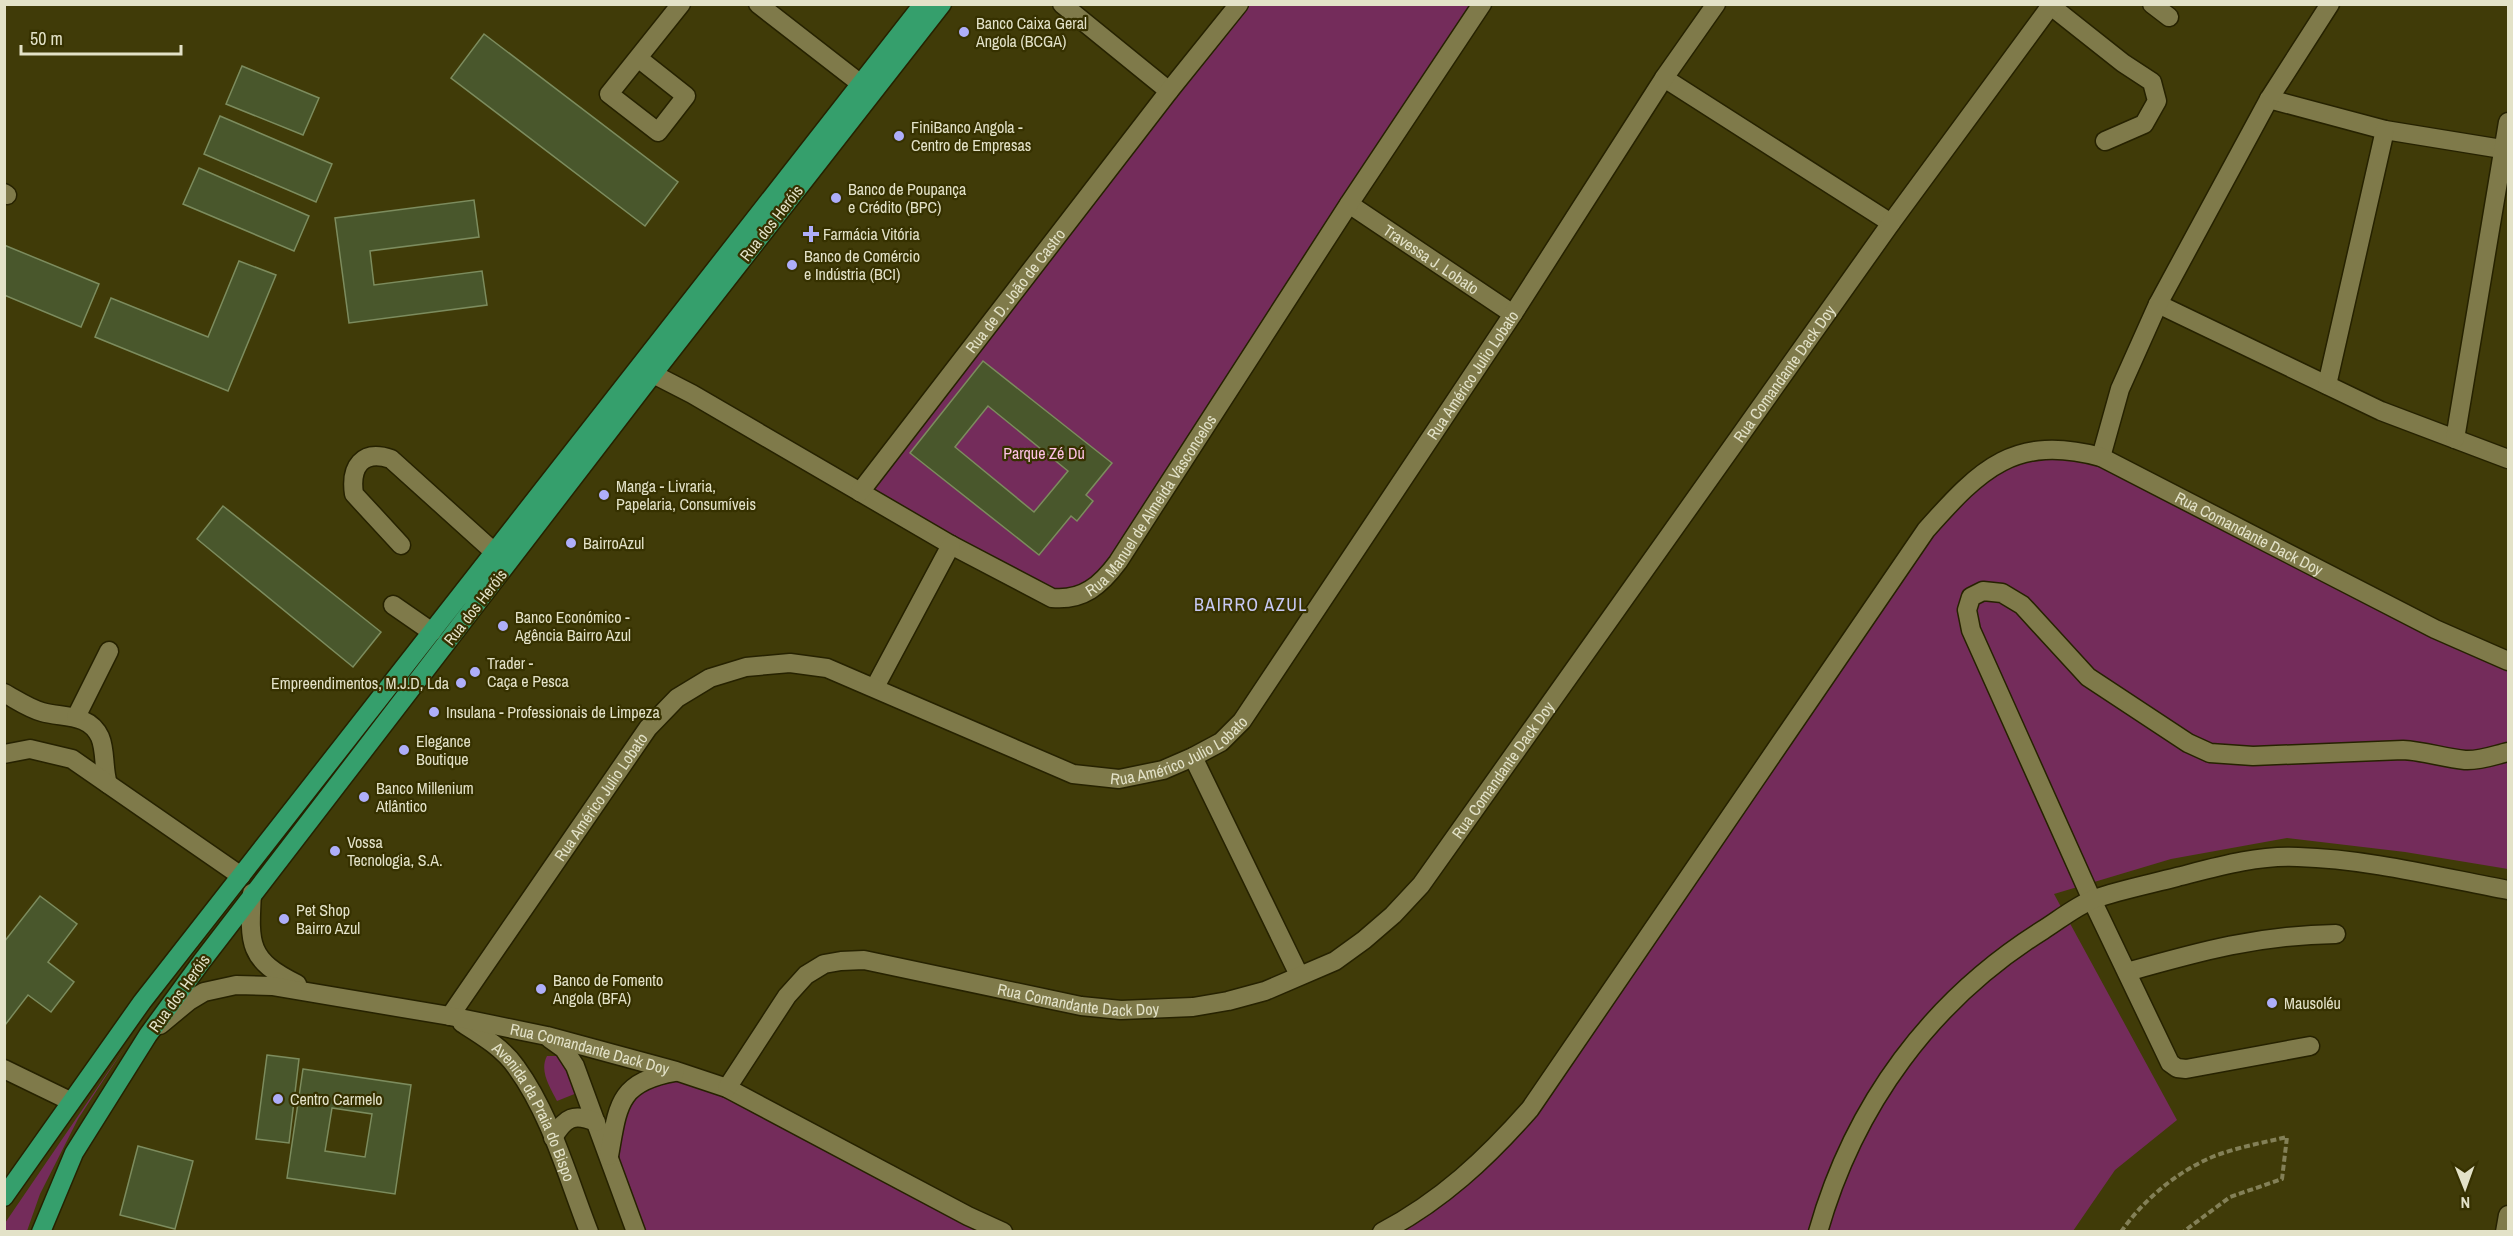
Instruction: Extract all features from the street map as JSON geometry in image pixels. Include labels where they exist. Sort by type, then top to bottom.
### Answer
[{"type":"main road","name":"Rua dos Heróis","points":[[4,1197],[141,1002],[923,4]]},
{"type":"main road","name":"Rua dos Heróis","points":[[41,1232],[74,1153],[148,1035],[252,893],[942,4]]},
{"type":"street","points":[[638,58],[681,4]]},
{"type":"street","points":[[758,4],[861,84]]},
{"type":"street","points":[[1062,4],[1169,91]]},
{"type":"street","name":"Rua de D. João de Castro","points":[[861,492],[1169,91],[1239,4]]},
{"type":"street","name":"Rua Manuel de Almeida Vasconcelos","points":[[653,374],[692,394],[951,545],[1052,597],[1065,599],[1079,596],[1104,581],[1482,4]]},
{"type":"street","name":"Rua Américo Julio Lobato","points":[[450,1016],[648,728],[677,698],[710,678],[746,667],[790,663],[827,668],[1073,774],[1119,779],[1163,770],[1193,758],[1221,742],[1242,721],[1513,314],[1664,78],[1716,4]]},
{"type":"street","points":[[2152,4],[2169,17]]},
{"type":"street","points":[[2101,457],[2120,389],[2158,304],[2269,99],[2330,4]]},
{"type":"street","points":[[2051,5],[2123,63],[2152,82],[2157,101],[2144,124],[2105,141]]},
{"type":"street","name":"Rua Comandante Dack Doy","points":[[727,1088],[787,996],[806,975],[824,964],[864,960],[1081,1006],[1121,1010],[1162,1010],[1228,1001],[1265,991],[1335,961],[1364,940],[1393,915],[1421,885],[1891,223],[2051,5]]},
{"type":"street","points":[[1664,78],[1891,223]]},
{"type":"street","points":[[2269,99],[2385,130],[2506,150]]},
{"type":"street","points":[[2455,439],[2506,150],[2508,122]]},
{"type":"street","points":[[2327,385],[2385,130]]},
{"type":"street","name":"Travessa J. Lobato","points":[[1349,204],[1513,314]]},
{"type":"street","points":[[2158,304],[2381,411],[2455,439],[2508,455]]},
{"type":"street","name":"Rua Comandante Dack Doy","points":[[1382,1232],[1472,1171],[1530,1109],[1919,540],[1945,508],[1986,472],[2017,454],[2055,448],[2101,457],[2435,629],[2508,662]]},
{"type":"street","points":[[401,545],[354,494],[352,483],[355,470],[369,457],[379,455],[391,459],[493,550]]},
{"type":"street","points":[[875,687],[951,545]]},
{"type":"street","points":[[2310,1046],[2186,1069],[2177,1068],[2170,1063],[2092,900],[1971,630],[1967,610],[1971,597],[1983,591],[2002,593],[2022,605],[2088,677],[2188,743],[2210,753],[2253,756],[2403,750],[2423,751],[2465,760],[2482,759],[2508,752]]},
{"type":"street","points":[[393,605],[432,632]]},
{"type":"street","points":[[2480,649],[2508,648]]},
{"type":"street","points":[[76,717],[109,651]]},
{"type":"street","points":[[4,693],[27,707],[43,713],[76,717],[90,724],[100,738],[103,770],[108,784]]},
{"type":"street","points":[[4,754],[30,749],[72,759],[241,876]]},
{"type":"street","points":[[1193,758],[1299,975]]},
{"type":"street","points":[[1818,1232],[1827,1199],[1856,1130],[1889,1074],[1932,1022],[2009,951],[2092,900],[2243,861],[2296,857],[2360,863],[2508,890]]},
{"type":"street","name":"Rua Comandante Dack Doy","points":[[252,893],[250,927],[255,948],[273,972],[309,991]]},
{"type":"street","points":[[2127,972],[2200,951],[2252,940],[2291,935],[2336,934]]},
{"type":"street","name":"Rua Comandante Dack Doy","points":[[148,1035],[189,1001],[204,992],[220,987],[272,986],[450,1016],[547,1036],[676,1071],[727,1088],[968,1216],[1003,1232]]},
{"type":"street","name":"Avenida da Praia do Bispo","points":[[450,1016],[486,1038],[515,1065],[536,1101],[553,1138],[582,1227]]},
{"type":"street","points":[[547,1036],[564,1049],[575,1066],[636,1232]]},
{"type":"street","points":[[4,1069],[70,1101]]},
{"type":"street","points":[[608,1157],[616,1116],[628,1091],[645,1080],[676,1071]]},
{"type":"street","points":[[553,1138],[561,1124],[571,1118],[584,1117],[596,1122]]},
{"type":"street","points":[[2505,1232],[2508,1215]]},
{"type":"path","points":[[2121,1232],[2128,1221],[2172,1179],[2222,1153],[2287,1137],[2282,1179],[2230,1197],[2183,1232]]},
{"type":"green space","name":"Parque Zé Dú","points":[[1239,5],[1482,5],[1118,562],[1065,599],[860,492]]},
{"type":"green space","points":[[2077,451],[2508,662],[2508,869],[2405,852],[2287,838],[2171,859],[2054,894],[2177,1120],[2115,1170],[2073,1231],[1382,1232],[1501,1142],[1926,530],[2017,454]]},
{"type":"green space","points":[[125,1047],[78,1119],[40,1194],[27,1231],[5,1231],[5,1223]]},
{"type":"green space","points":[[547,1056],[557,1056],[577,1093],[557,1101],[545,1073]]},
{"type":"green space","points":[[676,1071],[1003,1231],[636,1231],[608,1157],[628,1091]]},
{"type":"building","points":[[484,34],[678,182],[645,226],[451,78]]},
{"type":"building","points":[[242,66],[319,98],[303,135],[226,104]]},
{"type":"building","points":[[220,116],[332,164],[316,202],[204,154]]},
{"type":"building","points":[[199,168],[309,216],[294,251],[183,204]]},
{"type":"building","points":[[474,200],[479,237],[370,251],[374,285],[482,271],[487,305],[349,323],[335,218]]},
{"type":"building","points":[[4,245],[99,284],[81,327],[4,295]]},
{"type":"building","points":[[239,261],[276,275],[228,391],[95,337],[111,298],[208,337]]},
{"type":"building","points":[[983,361],[1112,463],[1086,495],[1093,501],[1077,521],[1071,516],[1039,555],[910,453]],"holes":[[[988,406],[1068,471],[1034,512],[955,447]]]},
{"type":"building","points":[[223,506],[381,632],[353,667],[197,539]]},
{"type":"building","points":[[40,896],[77,924],[48,962],[74,982],[51,1012],[28,995],[5,1025],[4,942]]},
{"type":"building","name":"Centro Carmelo","points":[[267,1055],[299,1059],[289,1143],[256,1139]]},
{"type":"building","points":[[303,1069],[411,1085],[395,1194],[287,1178]],"holes":[[[332,1108],[372,1114],[365,1157],[325,1151]]]},
{"type":"building","points":[[138,1146],[193,1161],[175,1229],[120,1215]]},
{"type":"place","name":"Banco Caixa Geral Angola (BCGA)","points":[[964,32]]},
{"type":"place","name":"FiniBanco Angola - Centro de Empresas","points":[[899,136]]},
{"type":"place","name":"Banco de Poupança e Crédito (BPC)","points":[[836,198]]},
{"type":"place","name":"Farmácia Vitória","points":[[811,234]]},
{"type":"place","name":"Banco de Comércio e Indústria (BCI)","points":[[792,265]]},
{"type":"place","name":"Manga - Livraria, Papelaria, Consumíveis","points":[[604,495]]},
{"type":"place","name":"BairroAzul","points":[[571,543]]},
{"type":"place","name":"Banco Económico - Agência Bairro Azul","points":[[503,626]]},
{"type":"place","name":"Trader - Caça e Pesca","points":[[475,672]]},
{"type":"place","name":"Empreendimentos, M.J.D, Lda","points":[[461,683]]},
{"type":"place","name":"Insulana - Professionais de Limpeza","points":[[434,712]]},
{"type":"place","name":"Elegance Boutique","points":[[404,750]]},
{"type":"place","name":"Banco Millenium Atlântico","points":[[364,797]]},
{"type":"place","name":"Vossa Tecnologia, S.A.","points":[[335,851]]},
{"type":"place","name":"Pet Shop Bairro Azul","points":[[284,919]]},
{"type":"place","name":"Banco de Fomento Angola (BFA)","points":[[541,989]]},
{"type":"place","name":"Mausoléu","points":[[2272,1003]]},
{"type":"place","name":"Centro Carmelo","points":[[278,1099]]},
{"type":"district","name":"BAIRRO AZUL","points":[[1251,604]]}]
